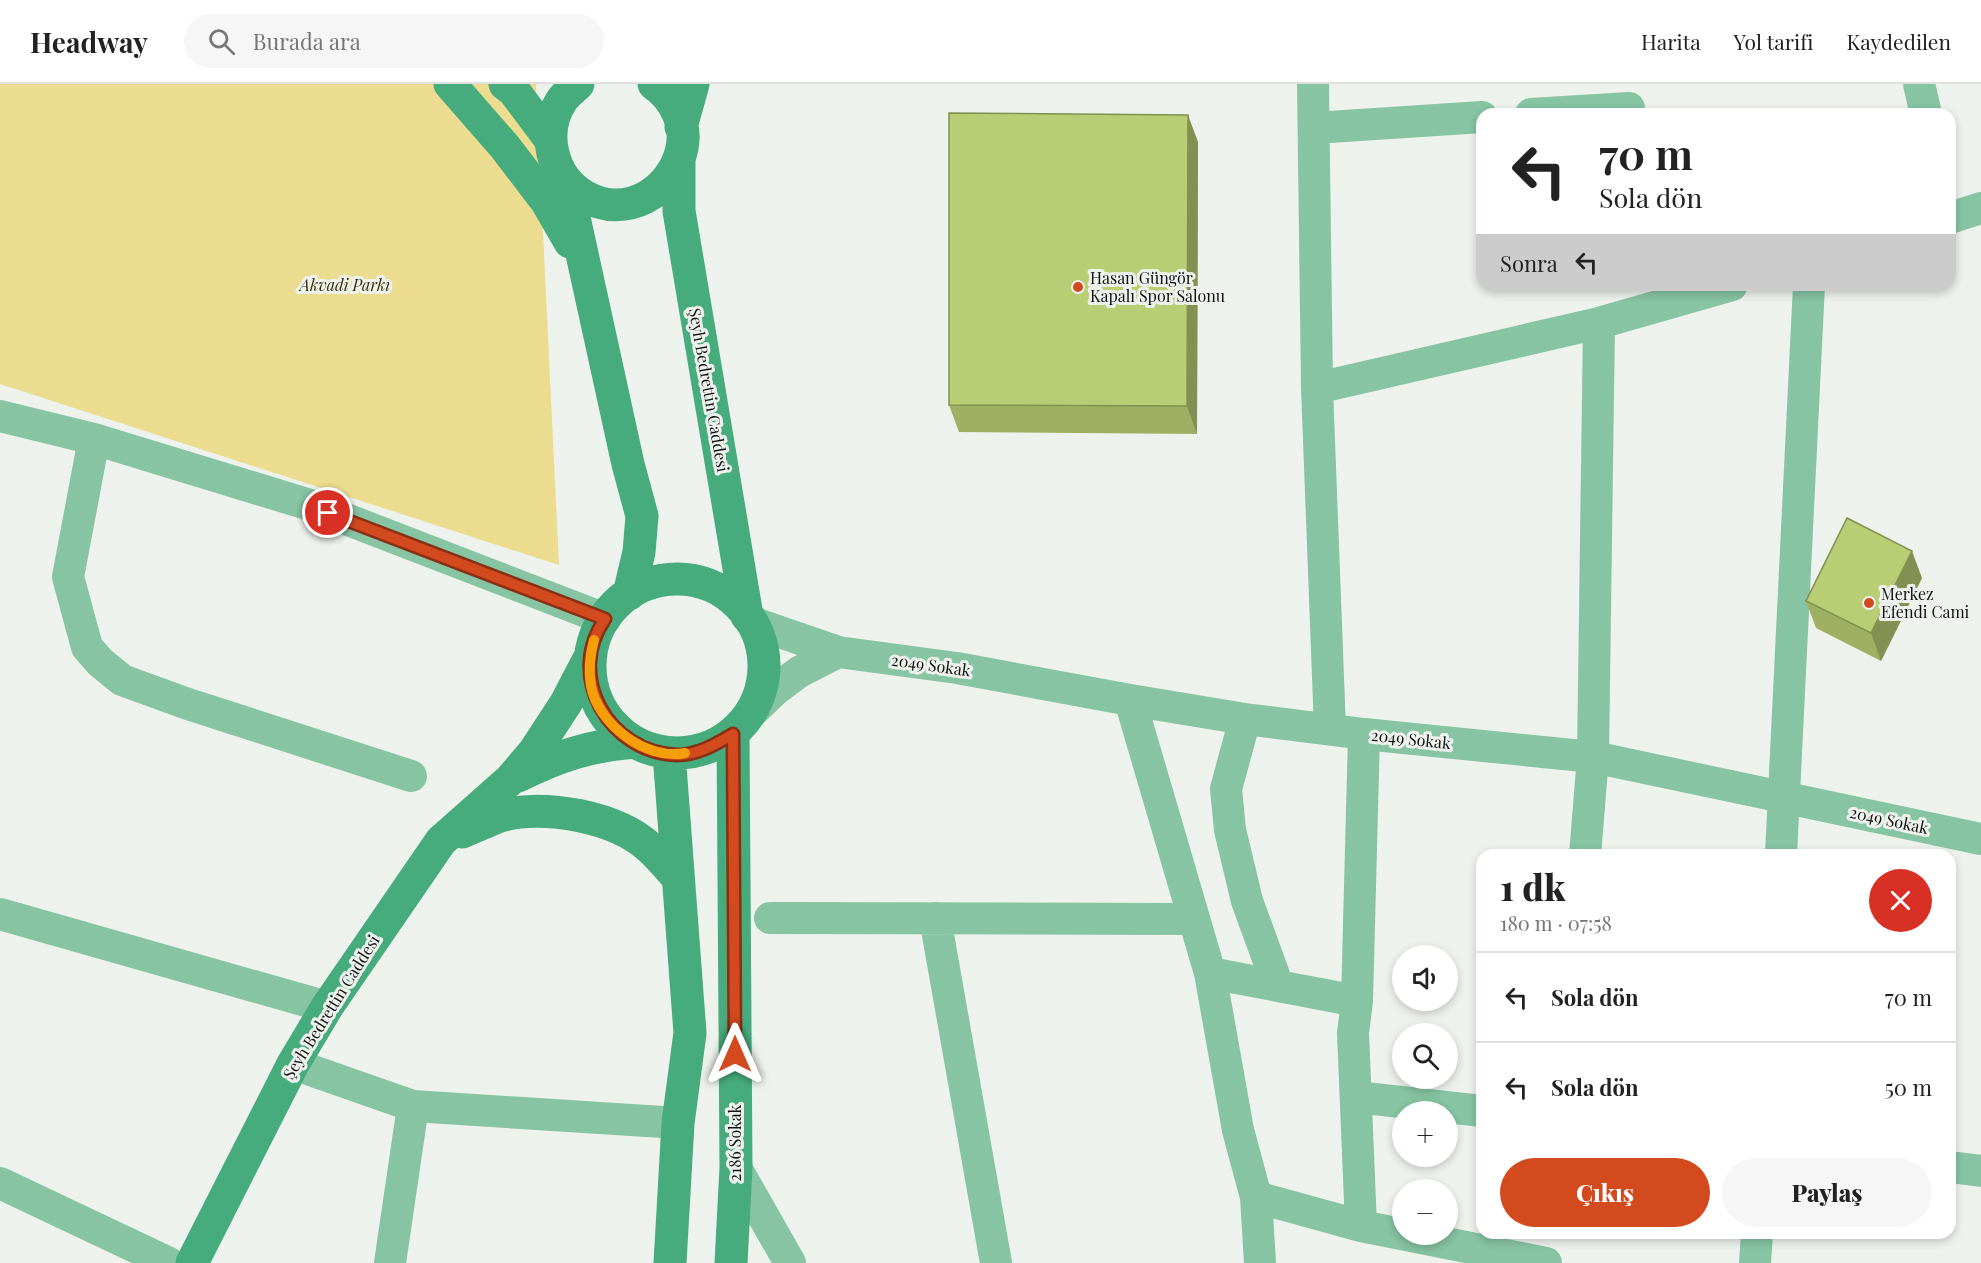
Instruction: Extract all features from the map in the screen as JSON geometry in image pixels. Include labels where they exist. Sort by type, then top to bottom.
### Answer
[{"type":"main road","points":[[450,84],[505,147],[547,202],[586,270]]},
{"type":"main road","points":[[506,84],[550,139]]},
{"type":"main road","points":[[578,84],[562,99],[553,118],[550,139],[554,162],[566,182],[628,464],[642,516],[639,552],[629,594]]},
{"type":"main road","points":[[654,84],[671,100],[680,119],[681,127]]},
{"type":"main road","points":[[681,127],[693,84]]},
{"type":"main road","name":"Şeyh Bedrettin Caddesi","points":[[681,127],[683,140],[679,163],[679,211],[749,619]]},
{"type":"main road","points":[[566,182],[584,196],[605,204],[628,204],[650,196],[667,182],[679,163]]},
{"type":"main road","points":[[689,579],[716,588],[739,605],[749,619],[756,628],[764,655],[762,685],[742,723],[707,749],[678,755],[649,750],[623,736],[603,714],[591,687],[589,659],[596,631],[611,607],[634,590],[661,580],[689,579]]},
{"type":"main road","name":"Şeyh Bedrettin Caddesi","points":[[192,1263],[293,1064],[327,1006],[441,841],[511,779],[534,752],[567,704],[589,659]]},
{"type":"main road","name":"2186 Sokak","points":[[731,1263],[736,1168],[742,723]]},
{"type":"main road","name":"Şeyh Bedrettin Caddesi","points":[[511,779],[578,750],[634,742]]},
{"type":"main road","points":[[669,753],[690,1033],[678,1123],[670,1263]]},
{"type":"main road","points":[[441,841],[502,816],[534,812],[576,814],[618,826],[649,846],[678,878]]},
{"type":"street","points":[[1313,84],[1317,388],[1330,729]]},
{"type":"street","points":[[1919,84],[1925,108]]},
{"type":"street","points":[[1580,108],[1628,102]]},
{"type":"street","points":[[1314,128],[1476,117]]},
{"type":"street","points":[[1956,214],[1981,208]]},
{"type":"street","points":[[1317,388],[1599,323],[1660,294],[1684,291]]},
{"type":"street","points":[[1781,849],[1809,291]]},
{"type":"street","points":[[1585,849],[1593,757],[1599,323]]},
{"type":"street","points":[[0,416],[94,438],[307,504],[605,619]]},
{"type":"street","points":[[94,438],[68,577],[87,647],[100,662],[122,680],[185,703],[411,776]]},
{"type":"street","name":"2049 Sokak","points":[[749,619],[838,652],[957,668],[1245,719],[1364,734],[1593,757],[1981,839]]},
{"type":"street","points":[[742,723],[775,690],[799,672],[838,652]]},
{"type":"street","points":[[1130,700],[1210,973],[1238,1130],[1256,1197],[1260,1263]]},
{"type":"street","points":[[1245,719],[1226,789],[1230,830],[1246,901],[1278,986]]},
{"type":"street","points":[[1360,1226],[1353,1033],[1357,1001],[1364,734]]},
{"type":"street","points":[[0,914],[327,1006]]},
{"type":"street","points":[[770,918],[1193,919]]},
{"type":"street","points":[[935,918],[996,1263]]},
{"type":"street","points":[[1210,973],[1357,1001]]},
{"type":"street","points":[[293,1064],[413,1106],[678,1123]]},
{"type":"street","points":[[1356,1097],[1476,1110]]},
{"type":"street","points":[[390,1263],[413,1106]]},
{"type":"street","points":[[736,1168],[790,1263]]},
{"type":"street","points":[[1956,1168],[1981,1171]]},
{"type":"street","points":[[0,1183],[169,1263]]},
{"type":"street","points":[[1256,1197],[1360,1226],[1533,1254]]},
{"type":"street","points":[[1755,1263],[1757,1239]]},
{"type":"green space","name":"Akvadi Parkı","points":[[0,84],[537,84],[559,565],[0,384]]},
{"type":"building","name":"Hasan Güngör Kapalı Spor Salonu","points":[[949,113],[1188,115],[1187,406],[949,405]]},
{"type":"building","points":[[1847,518],[1912,551],[1871,633],[1806,601]]},
{"type":"slow traffic","points":[[594,640],[589,659],[591,687],[603,714],[623,736],[649,750],[678,755],[685,753]]},
{"type":"place","name":"Hasan Güngör Kapalı Spor Salonu","points":[[1078,287]]},
{"type":"place","name":"Merkez Efendi Cami","points":[[1869,603]]},
{"type":"route","points":[[328,513],[605,619],[596,631],[589,659],[591,687],[603,714],[623,736],[649,750],[678,755],[707,749],[733,734],[735,1054]]}]
